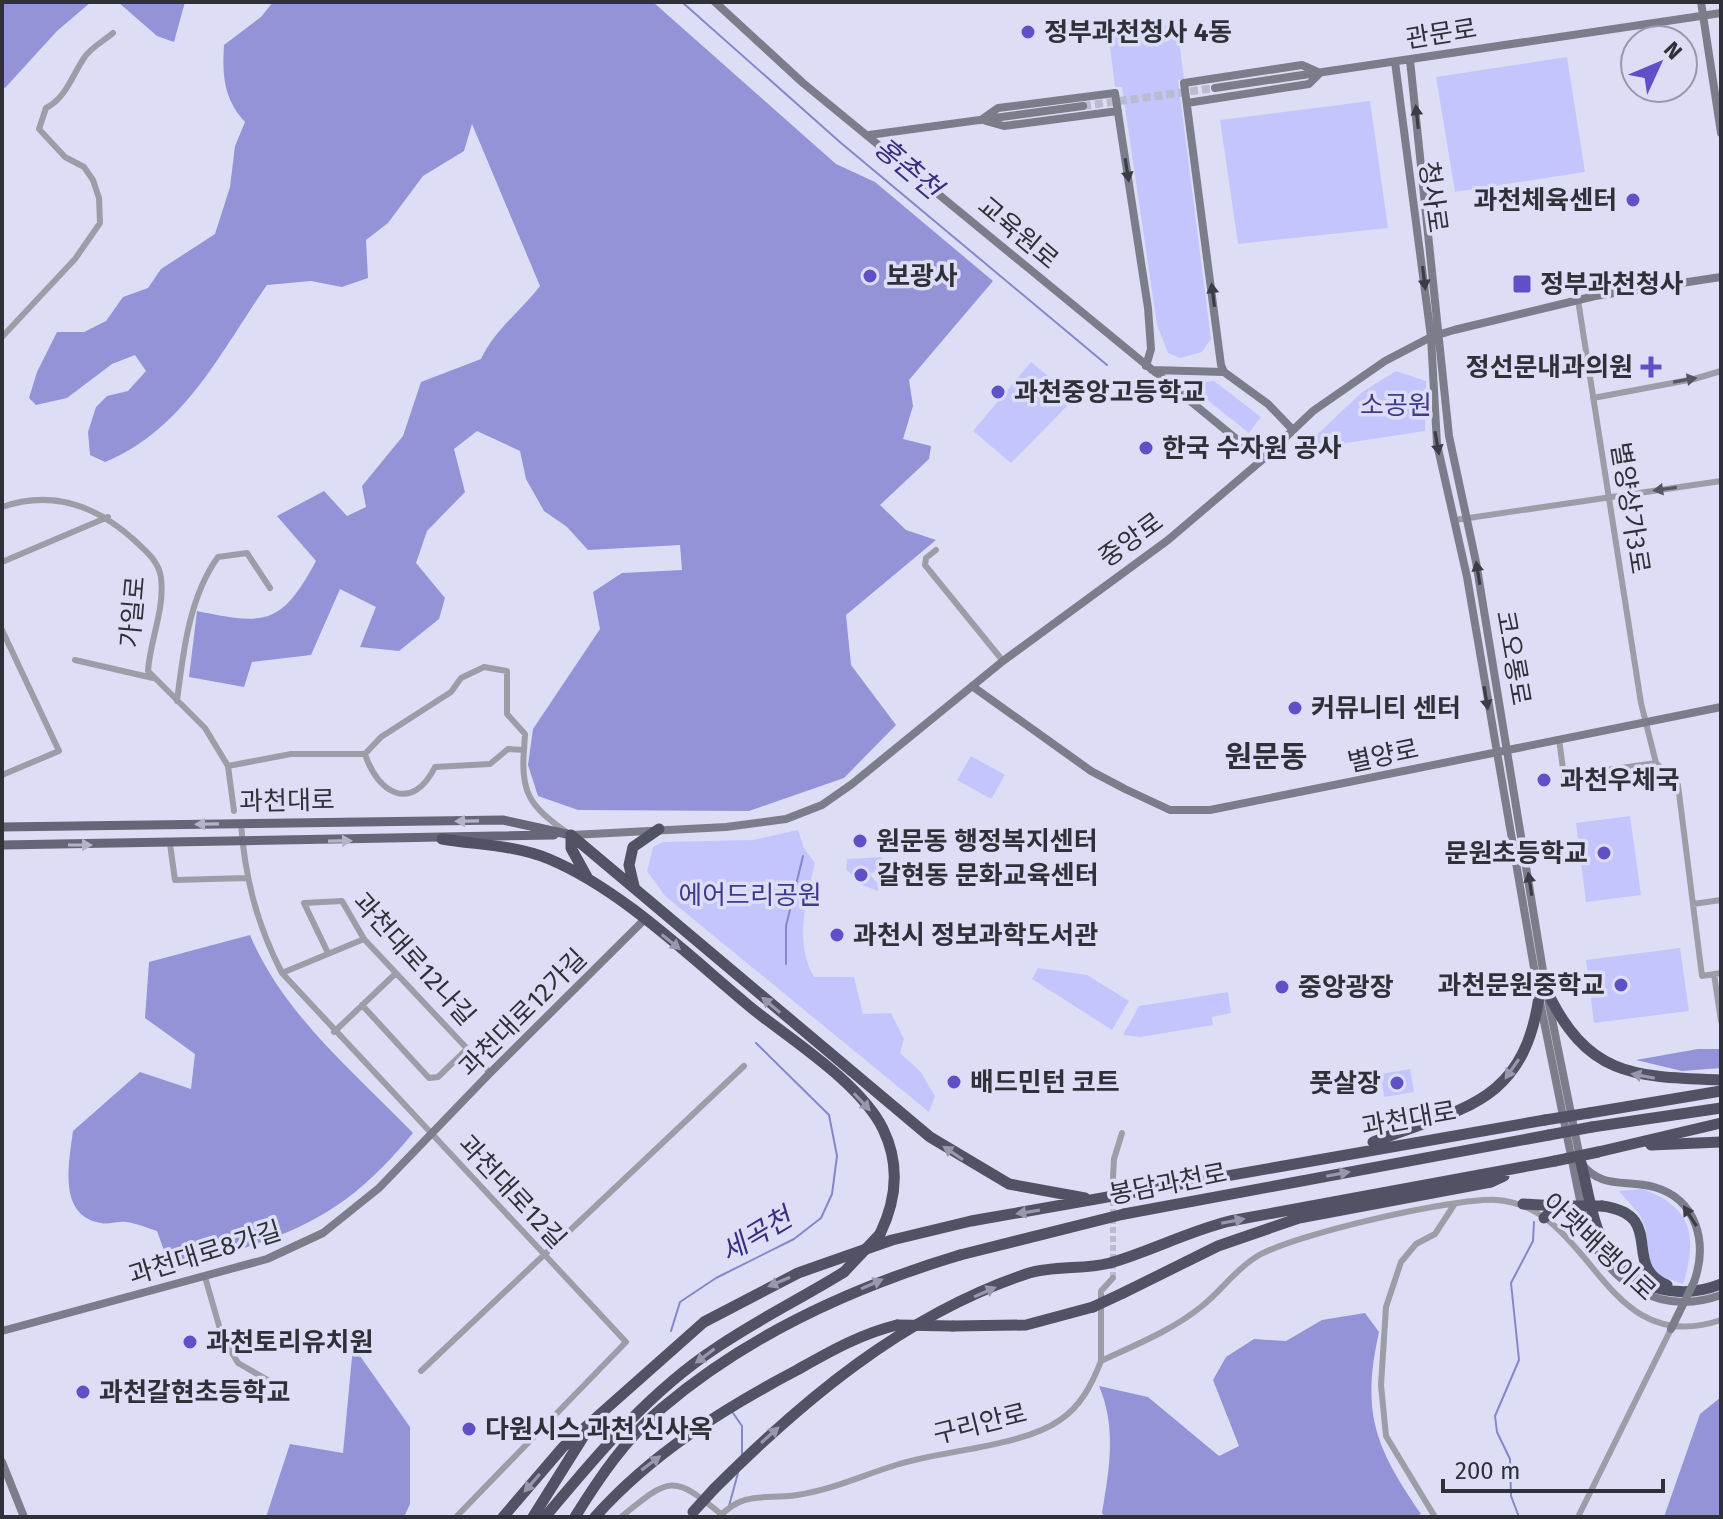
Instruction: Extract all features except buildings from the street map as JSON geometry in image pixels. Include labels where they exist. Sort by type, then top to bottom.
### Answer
[{"type":"highway","points":[[639,893],[631,881],[633,847],[659,829]]},
{"type":"highway","points":[[571,835],[571,848],[587,878]]},
{"type":"highway","points":[[571,835],[930,1137],[971,1165],[1009,1184],[1105,1200]]},
{"type":"highway","points":[[442,839],[523,850],[587,878],[644,920],[841,1080],[881,1125],[896,1179],[893,1202],[880,1234],[844,1272],[716,1348],[678,1377],[607,1445],[545,1517]]},
{"type":"highway","points":[[1543,993],[1561,1022],[1606,1063],[1656,1078],[1721,1080]]},
{"type":"highway","points":[[1348,1152],[1456,1113],[1494,1091],[1512,1073],[1525,1050],[1535,1028],[1543,993]]},
{"type":"highway","name":"과천대로","points":[[602,1411],[704,1322],[798,1273],[892,1240],[971,1221],[1105,1200],[1348,1152],[1721,1091]]},
{"type":"highway","name":"봉담과천로","points":[[575,1517],[601,1476],[661,1409],[719,1366],[806,1314],[888,1277],[960,1255],[1124,1214],[1592,1127],[1721,1108]]},
{"type":"highway","points":[[690,1514],[800,1408],[884,1345],[936,1315],[1026,1274],[1064,1266],[1106,1264],[1202,1227],[1519,1169],[1721,1123]]},
{"type":"highway","points":[[1598,1152],[1680,1141],[1721,1142]]},
{"type":"highway","points":[[1581,1163],[1597,1225],[1606,1247],[1618,1264],[1633,1276],[1667,1292],[1696,1286]]},
{"type":"highway","points":[[595,1517],[639,1473],[749,1396],[852,1340],[897,1325],[1026,1325],[1093,1307],[1218,1246],[1299,1218],[1491,1182],[1519,1169]]},
{"type":"highway","points":[[1523,1204],[1618,1208],[1640,1229],[1647,1272],[1675,1287],[1721,1284]]},
{"type":"highway","points":[[1544,1218],[1557,1206]]},
{"type":"highway","points":[[503,1517],[563,1447],[602,1411]]},
{"type":"highway","points":[[533,1517],[602,1411]]},
{"type":"main road","name":"과천대로","points":[[2,827],[503,820],[571,835]]},
{"type":"main road","points":[[498,835],[506,828],[503,820]]},
{"type":"main road","name":"과천대로","points":[[2,845],[571,835]]},
{"type":"street","name":"교육원로","points":[[715,2],[803,83],[1262,460]]},
{"type":"street","points":[[1701,2],[1721,133]]},
{"type":"street","name":"관문로","points":[[1215,88],[1640,22],[1721,13]]},
{"type":"street","points":[[2,337],[75,259],[100,223],[99,198],[93,180],[84,167],[65,157],[39,129],[46,108],[54,104],[73,79],[83,58],[113,33]]},
{"type":"street","name":"청사로","points":[[1410,60],[1441,334]]},
{"type":"street","name":"청사로","points":[[1395,62],[1431,337],[1437,444],[1455,520],[1495,751],[1543,993]]},
{"type":"street","points":[[1187,103],[1309,84],[1320,73],[1302,65],[1184,83],[1224,372]]},
{"type":"street","points":[[981,120],[998,108],[1115,93],[1148,308],[1149,368],[1224,372],[1268,404],[1293,430]]},
{"type":"street","points":[[869,135],[1083,106]]},
{"type":"street","points":[[981,120],[1004,126],[1118,111]]},
{"type":"street","name":"중앙로","points":[[571,835],[726,827],[786,819],[822,805],[1003,661],[1168,540],[1350,382],[1441,334],[1578,300],[1721,277]]},
{"type":"street","name":"별양상가3로","points":[[1578,300],[1645,722]]},
{"type":"street","name":"코오롱로","points":[[1441,334],[1449,436],[1468,517],[1508,748],[1543,993]]},
{"type":"street","points":[[1593,398],[1721,371]]},
{"type":"street","points":[[1455,520],[1608,495],[1721,481]]},
{"type":"street","name":"가일로","points":[[2,507],[41,499],[90,508],[108,517],[147,552],[158,568],[160,597],[149,665],[153,678],[205,728],[228,766],[234,811]]},
{"type":"street","points":[[2,562],[108,517]]},
{"type":"street","points":[[936,550],[926,558],[925,565],[1003,661]]},
{"type":"street","points":[[177,701],[185,640],[201,589],[218,557],[241,552],[249,555],[270,588]]},
{"type":"street","points":[[2,630],[59,751],[2,775]]},
{"type":"street","points":[[75,660],[153,678]]},
{"type":"street","points":[[228,766],[291,754],[365,754],[381,737],[451,692],[461,678],[484,667],[507,671],[507,714],[525,734],[524,782],[534,809],[571,835]]},
{"type":"street","name":"별양로","points":[[972,686],[1091,771],[1170,810],[1210,810],[1721,707]]},
{"type":"street","points":[[1645,722],[1651,733],[1656,763],[1678,785],[1702,976],[1718,974],[1721,1021]]},
{"type":"street","points":[[1559,739],[1564,776],[1656,763]]},
{"type":"street","points":[[365,754],[378,784],[392,794],[404,794],[429,779],[435,767],[480,766],[490,764],[496,755],[508,749],[524,750]]},
{"type":"street","name":"과천대로12길","points":[[241,824],[247,878],[265,939],[282,973],[626,1342],[456,1517]]},
{"type":"street","points":[[170,844],[175,880],[247,878]]},
{"type":"street","points":[[1693,904],[1721,900]]},
{"type":"street","name":"과천대로12나길","points":[[328,953],[304,903],[342,901],[364,939],[490,1073]]},
{"type":"street","name":"과천대로12가길","points":[[430,1135],[644,920]]},
{"type":"street","points":[[282,973],[364,939]]},
{"type":"street","points":[[334,1032],[395,974]]},
{"type":"street","points":[[1543,993],[1581,1163],[1597,1179],[1611,1184],[1652,1186],[1669,1193],[1695,1219],[1700,1237],[1701,1255],[1696,1286],[1671,1329],[1578,1517]]},
{"type":"street","points":[[1543,993],[1585,1225],[1594,1248],[1623,1281],[1661,1301],[1685,1303],[1721,1295]]},
{"type":"street","points":[[362,1005],[429,1078],[438,1077],[467,1049]]},
{"type":"street","points":[[421,1371],[542,1253],[744,1066]]},
{"type":"street","points":[[1113,1177],[1114,1159],[1122,1133]]},
{"type":"street","name":"과천대로8가길","points":[[2,1331],[267,1259],[323,1233],[379,1188],[430,1135]]},
{"type":"street","name":"아랫배랭이로","points":[[1454,1205],[1496,1200],[1523,1204],[1544,1218],[1644,1318],[1671,1329],[1721,1320]]},
{"type":"street","points":[[1113,1278],[1101,1291],[1101,1361],[1172,1327],[1203,1306],[1256,1257],[1280,1245],[1454,1205]]},
{"type":"street","points":[[1435,1517],[1386,1436],[1381,1385],[1386,1307],[1401,1262],[1416,1244],[1435,1234],[1454,1205]]},
{"type":"street","points":[[205,1277],[222,1336],[238,1363],[280,1387]]},
{"type":"street","name":"구리안로","points":[[621,1517],[664,1487],[675,1484],[686,1486],[720,1516],[747,1498],[798,1495],[847,1483],[897,1465],[1046,1429],[1076,1407],[1091,1386],[1101,1361]]},
{"type":"street","points":[[2,1462],[24,1517]]},
{"type":"green space","points":[[1177,24],[1184,79],[1178,80],[1211,339],[1202,352],[1180,358],[1168,353],[1157,325],[1122,87],[1115,87],[1108,31]]},
{"type":"green space","points":[[1567,57],[1585,172],[1455,192],[1436,77]]},
{"type":"green space","points":[[1370,101],[1388,228],[1238,244],[1220,120]]},
{"type":"green space","points":[[1031,362],[1066,391],[1067,406],[1011,463],[973,431]]},
{"type":"green space","name":"소공원","points":[[1396,371],[1426,381],[1425,431],[1301,450],[1361,393]]},
{"type":"green space","points":[[1214,381],[1261,417],[1249,433],[1196,391],[1197,383]]},
{"type":"green space","points":[[971,756],[1005,775],[991,799],[957,780]]},
{"type":"green space","points":[[1630,816],[1641,895],[1586,902],[1576,823]]},
{"type":"green space","name":"에어드리공원","points":[[798,830],[804,848],[815,863],[805,906],[803,935],[804,950],[814,977],[854,977],[863,1014],[891,1013],[904,1039],[900,1053],[920,1071],[935,1096],[929,1112],[665,896],[647,871],[653,847],[663,842],[753,840]]},
{"type":"green space","name":"갈현동 문화교육센터","points":[[882,857],[884,871],[869,873],[878,884],[878,891],[862,885],[846,869],[847,859]]},
{"type":"green space","points":[[1680,948],[1689,1011],[1594,1023],[1586,960]]},
{"type":"green space","points":[[1038,968],[1087,975],[1129,1001],[1112,1030],[1032,979]]},
{"type":"green space","points":[[1228,992],[1231,1013],[1212,1017],[1213,1025],[1140,1037],[1123,1035],[1139,1006]]},
{"type":"green space","name":"풋살장","points":[[1410,1069],[1414,1092],[1384,1097],[1381,1074]]},
{"type":"green space","points":[[1642,1189],[1672,1204],[1687,1225],[1690,1252],[1683,1284],[1658,1275],[1651,1268],[1645,1226],[1619,1191]]},
{"type":"shaded area","points":[[2,2],[91,2],[57,31],[5,88],[2,86]]},
{"type":"shaded area","points":[[118,2],[185,2],[174,42],[157,36]]},
{"type":"shaded area","points":[[273,2],[653,2],[836,164],[875,182],[993,281],[909,380],[913,406],[903,439],[931,446],[929,459],[880,505],[906,530],[936,540],[846,615],[851,665],[896,725],[844,778],[749,811],[578,810],[538,796],[528,765],[533,729],[600,629],[593,592],[622,573],[682,570],[680,545],[588,550],[567,527],[544,511],[526,479],[520,451],[477,431],[454,449],[465,492],[427,531],[416,563],[445,598],[439,619],[399,651],[360,647],[376,607],[340,589],[311,655],[252,662],[244,687],[189,677],[197,611],[239,618],[269,616],[292,598],[316,561],[277,516],[324,491],[347,516],[366,507],[362,486],[403,436],[421,382],[481,359],[500,330],[540,286],[472,124],[464,151],[423,176],[388,223],[366,240],[368,278],[342,287],[311,281],[267,285],[198,386],[157,430],[133,448],[105,462],[90,455],[88,432],[96,407],[107,396],[128,391],[146,371],[135,355],[112,364],[67,398],[36,405],[29,398],[37,372],[57,332],[84,332],[106,321],[123,297],[148,288],[161,269],[215,234],[230,187],[235,146],[245,122],[233,105],[226,86],[224,45],[261,17]]},
{"type":"shaded area","points":[[250,935],[281,991],[301,1016],[413,1133],[359,1189],[332,1209],[276,1237],[171,1270],[157,1231],[126,1222],[101,1223],[87,1218],[78,1210],[72,1199],[68,1172],[73,1131],[140,1072],[191,1089],[195,1054],[145,1018],[149,962]]},
{"type":"shaded area","points":[[1698,1049],[1721,1049],[1721,1068],[1682,1071],[1636,1060]]},
{"type":"shaded area","points":[[1365,1313],[1379,1332],[1372,1385],[1376,1428],[1392,1469],[1421,1514],[1414,1517],[1105,1517],[1102,1513],[1110,1433],[1099,1386],[1148,1397],[1219,1456],[1239,1446],[1213,1380],[1226,1357],[1254,1339],[1286,1341],[1322,1320]]},
{"type":"shaded area","points":[[353,1346],[410,1427],[410,1504],[404,1517],[266,1517],[290,1444],[343,1453]]},
{"type":"shaded area","points":[[1721,1397],[1721,1517],[1664,1517],[1700,1414]]},
{"type":"waterway","name":"홍촌천","points":[[682,2],[841,143],[1107,365]]},
{"type":"waterway","name":"세곡천","points":[[786,964],[786,926],[803,856]]},
{"type":"waterway","name":"세곡천","points":[[671,1331],[680,1302],[716,1278],[794,1239],[821,1218],[832,1194],[837,1156],[829,1115],[756,1043]]},
{"type":"waterway","points":[[1519,1517],[1511,1496],[1510,1459],[1497,1432],[1495,1416],[1519,1360],[1511,1283],[1533,1241],[1534,1222]]},
{"type":"waterway","name":"세곡천","points":[[733,1413],[742,1426],[742,1455]]},
{"type":"waterway","name":"세곡천","points":[[729,1506],[738,1473]]},
{"type":"tunnel","points":[[1083,106],[1215,88]]},
{"type":"tunnel","points":[[1113,1177],[1113,1278]]},
{"type":"place","name":"정부과천청사 4동","points":[[1028,32]]},
{"type":"place","name":"과천체육센터","points":[[1633,200]]},
{"type":"place","name":"보광사","points":[[870,276]]},
{"type":"place","name":"정부과천청사","points":[[1522,284]]},
{"type":"place","name":"정선문내과의원","points":[[1651,367]]},
{"type":"place","name":"과천중앙고등학교","points":[[998,392]]},
{"type":"place","name":"한국 수자원 공사","points":[[1146,448]]},
{"type":"place","name":"커뮤니티 센터","points":[[1295,708]]},
{"type":"place","name":"과천우체국","points":[[1544,780]]},
{"type":"place","name":"원문동 행정복지센터","points":[[860,841]]},
{"type":"place","name":"문원초등학교","points":[[1604,853]]},
{"type":"place","name":"갈현동 문화교육센터","points":[[861,875]]},
{"type":"place","name":"과천시 정보과학도서관","points":[[837,935]]},
{"type":"place","name":"과천문원중학교","points":[[1621,985]]},
{"type":"place","name":"중앙광장","points":[[1282,987]]},
{"type":"place","name":"배드민턴 코트","points":[[954,1082]]},
{"type":"place","name":"풋살장","points":[[1397,1083]]},
{"type":"place","name":"과천토리유치원","points":[[190,1342]]},
{"type":"place","name":"과천갈현초등학교","points":[[83,1392]]},
{"type":"place","name":"다원시스 과천 신사옥","points":[[469,1429]]},
{"type":"district","name":"원문동","points":[[1266,757]]}]
